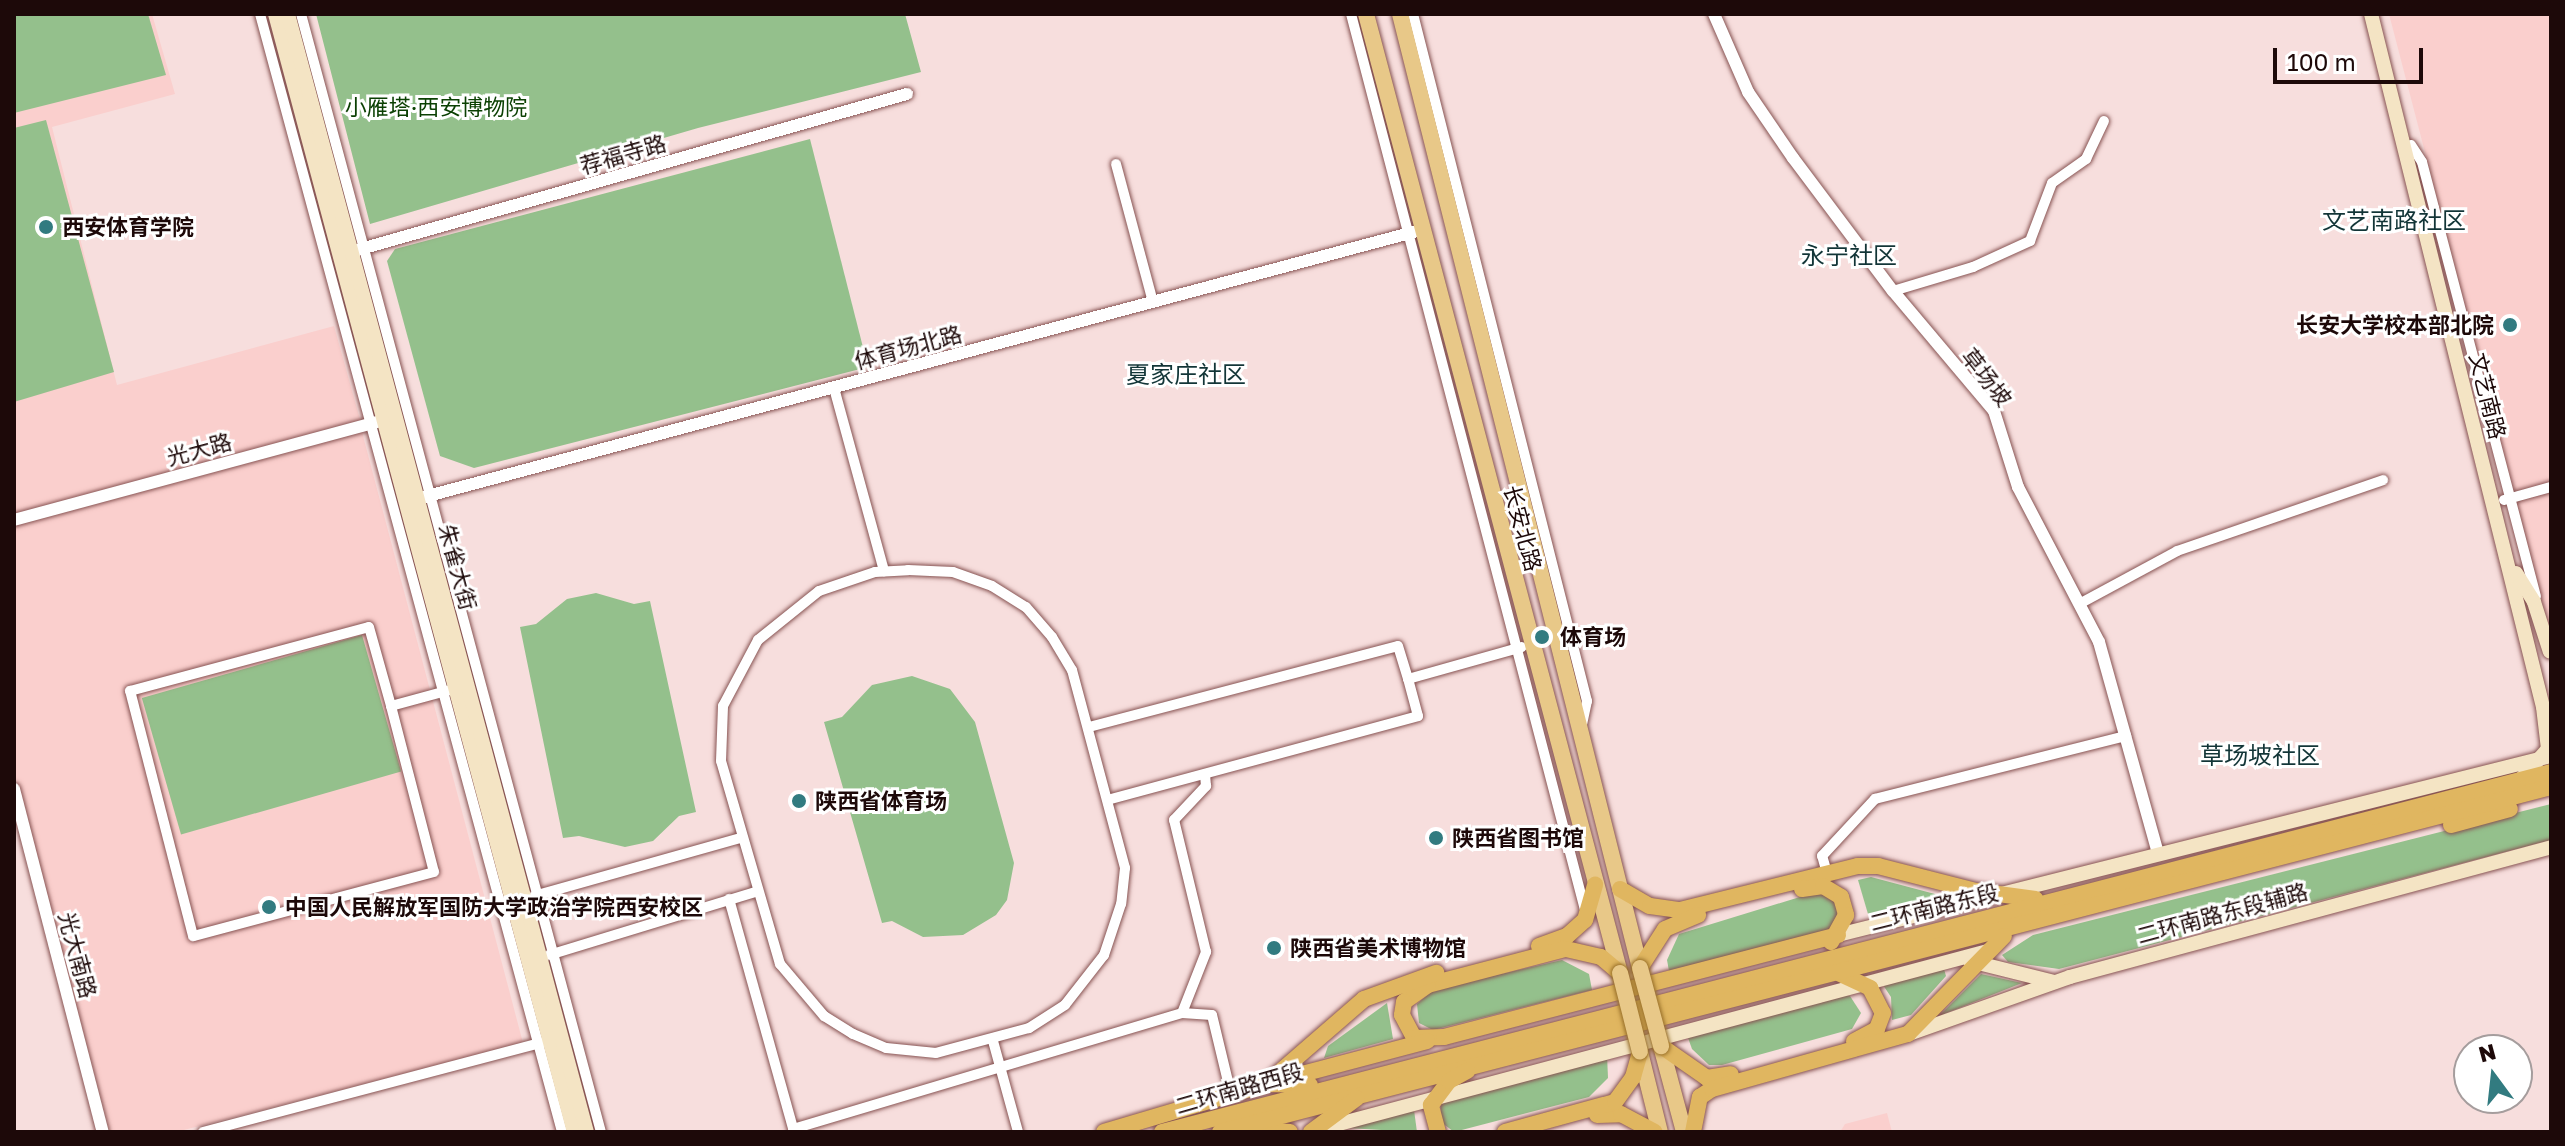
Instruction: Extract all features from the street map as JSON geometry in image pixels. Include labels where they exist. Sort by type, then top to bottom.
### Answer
[{"type":"highway","name":"二环南路东段","points":[[1328,1085],[2521,780],[2549,761]]},
{"type":"highway","name":"二环南路东段","points":[[1365,1092],[1840,973],[2102,901],[2551,787]]},
{"type":"highway","points":[[1840,973],[2004,936],[2551,799]]},
{"type":"highway","points":[[1620,889],[1650,906],[1680,910],[1827,873],[1878,866],[1993,894],[2057,899]]},
{"type":"highway","points":[[1266,1084],[1378,990],[1552,943],[1587,915],[1595,884]]},
{"type":"highway","points":[[1640,968],[1665,929],[1683,920],[1812,886],[1841,897],[1846,915],[1838,935],[1805,963]]},
{"type":"highway","points":[[2064,921],[2102,901]]},
{"type":"highway","points":[[1104,1132],[1266,1084],[1838,935]]},
{"type":"highway","points":[[1693,1132],[1700,1097],[1712,1089],[1908,1034],[1976,957],[2004,936]]},
{"type":"highway","points":[[1444,1037],[1414,1038],[1406,1030],[1404,1002],[1428,985],[1565,949],[1601,957],[1620,973]]},
{"type":"highway","points":[[1661,1046],[1707,1078],[1859,1040],[1877,1029],[1883,1013],[1878,996],[1863,983],[1840,973]]},
{"type":"highway","points":[[1505,1132],[1615,1102],[1633,1077],[1640,1052]]},
{"type":"highway","points":[[1438,1132],[1431,1105],[1438,1093],[1449,1081],[1489,1060]]},
{"type":"highway","points":[[1266,1084],[1328,1085]]},
{"type":"highway","name":"二环南路西段","points":[[1162,1132],[1328,1085]]},
{"type":"highway","points":[[1311,1132],[1365,1092]]},
{"type":"highway","name":"二环南路西段","points":[[1225,1130],[1365,1092]]},
{"type":"highway","points":[[1533,1132],[1621,1114],[1658,1132]]},
{"type":"highway","points":[[1225,1130],[1290,1132]]},
{"type":"main road","name":"朱雀大街","points":[[275,14],[383,420],[418,499],[531,897],[587,1132]]},
{"type":"main road","name":"朱雀大街","points":[[288,14],[357,250],[383,420]]},
{"type":"main road","name":"长安北路","points":[[1366,14],[1414,232],[1525,646],[1620,973],[1658,1132]]},
{"type":"main road","name":"长安北路","points":[[1400,14],[1580,734],[1684,1132]]},
{"type":"main road","name":"文艺南路","points":[[2371,14],[2543,707],[2549,761]]},
{"type":"main road","name":"文艺南路","points":[[2379,14],[2503,500],[2516,573],[2551,708]]},
{"type":"main road","name":"朱雀大街","points":[[418,499],[449,690],[544,1042],[574,1132]]},
{"type":"main road","points":[[2516,573],[2534,602],[2551,654]]},
{"type":"main road","points":[[1838,935],[1993,894],[2549,761]]},
{"type":"main road","name":"二环南路东段辅路","points":[[1908,1034],[2055,982],[2551,847]]},
{"type":"main road","points":[[1311,1132],[1438,1093],[1863,983],[1976,957],[2055,982]]},
{"type":"street","points":[[260,14],[383,420],[449,690],[391,706]]},
{"type":"street","points":[[301,14],[418,499]]},
{"type":"street","points":[[1351,14],[1414,232]]},
{"type":"street","points":[[1413,14],[1587,701],[1580,734]]},
{"type":"street","name":"草场坡","points":[[1714,14],[1748,92],[1893,291],[1994,411],[2018,487],[2099,642],[2158,854]]},
{"type":"street","name":"荐福寺路","points":[[357,250],[907,94]]},
{"type":"street","points":[[1893,291],[1973,267],[2030,241],[2052,183],[2086,159],[2104,121]]},
{"type":"street","points":[[1116,164],[1153,302]]},
{"type":"street","name":"体育场北路","points":[[418,499],[1414,232]]},
{"type":"street","points":[[834,388],[884,571]]},
{"type":"street","name":"光大路","points":[[14,520],[383,420]]},
{"type":"street","points":[[2081,603],[2177,551],[2383,480]]},
{"type":"street","points":[[2551,487],[2503,500],[2546,623],[2551,654]]},
{"type":"street","points":[[884,571],[953,572],[992,586],[1026,607],[1072,670],[1089,727],[1111,799],[1125,868],[1121,904],[1104,955],[1065,1005],[1029,1028],[993,1041],[936,1053],[886,1048],[824,1016],[780,964],[740,838],[719,737],[723,706],[739,667],[785,614],[819,591],[884,571]]},
{"type":"street","points":[[369,627],[391,706],[434,872],[193,936],[130,691],[369,627]]},
{"type":"street","points":[[1089,727],[1398,646],[1418,716],[1111,799]]},
{"type":"street","points":[[1408,679],[1525,646],[1587,915]]},
{"type":"street","points":[[1827,873],[1822,856],[1875,799],[2126,736]]},
{"type":"street","points":[[1182,1013],[1206,952],[1174,820],[1206,786],[1205,775]]},
{"type":"street","name":"光大南路","points":[[14,789],[103,1132]]},
{"type":"street","points":[[531,897],[740,838]]},
{"type":"street","points":[[601,1132],[547,956],[755,892]]},
{"type":"street","points":[[729,899],[793,1131],[1002,1071],[1182,1013],[1212,1015],[1231,1094]]},
{"type":"street","points":[[993,1041],[1018,1132]]},
{"type":"street","points":[[203,1132],[544,1042],[562,1132]]},
{"type":"shaded area","name":"西安体育学院","points":[[14,14],[152,14],[175,94],[52,127],[117,385],[334,326],[361,423],[14,515]]},
{"type":"shaded area","name":"长安大学校本部北院","points":[[2389,14],[2551,14],[2551,636]]},
{"type":"shaded area","name":"中国人民解放军国防大学政治学院西安校区","points":[[362,432],[523,1043],[176,1132],[110,1132],[14,771],[14,526]]},
{"type":"shaded area","points":[[1887,1113],[1892,1132],[1840,1132],[1845,1124]]},
{"type":"green space","points":[[14,14],[148,14],[166,75],[14,113]]},
{"type":"green space","name":"小雁塔·西安博物院","points":[[316,14],[905,14],[921,72],[698,128],[370,224]]},
{"type":"green space","points":[[46,120],[114,372],[14,402],[14,128]]},
{"type":"green space","points":[[810,139],[868,367],[474,468],[440,456],[387,261],[395,249]]},
{"type":"green space","points":[[596,593],[634,604],[650,601],[696,812],[679,816],[653,841],[625,847],[579,836],[563,838],[520,627],[536,624],[567,599]]},
{"type":"green space","points":[[362,635],[401,771],[181,835],[142,698]]},
{"type":"green space","points":[[912,676],[950,689],[975,722],[1014,863],[1007,900],[996,915],[963,935],[923,937],[892,921],[882,923],[824,722],[842,717],[872,685]]},
{"type":"green space","points":[[2551,804],[2551,840],[2059,969],[2008,962],[2002,955],[2033,935]]},
{"type":"green space","points":[[1871,877],[1935,894],[1937,898],[1868,914],[1858,880]]},
{"type":"green space","points":[[1816,892],[1832,897],[1841,914],[1835,928],[1669,971],[1667,960],[1679,934]]},
{"type":"green space","points":[[1562,960],[1589,974],[1592,990],[1433,1030],[1419,1023],[1417,1004],[1433,990]]},
{"type":"green space","points":[[1944,969],[1946,976],[1911,1015],[1892,1020],[1891,997],[1883,985]]},
{"type":"green space","points":[[1981,974],[2022,983],[1939,1016]]},
{"type":"green space","points":[[1838,994],[1850,996],[1861,1013],[1852,1029],[1722,1065],[1709,1065],[1692,1049],[1687,1035]]},
{"type":"green space","points":[[1387,1003],[1393,1039],[1324,1058],[1328,1046]]},
{"type":"green space","points":[[1607,1055],[1608,1078],[1589,1097],[1454,1132],[1441,1122],[1441,1103]]},
{"type":"green space","points":[[1414,1110],[1417,1132],[1346,1128]]},
{"type":"place","name":"西安体育学院","points":[[46,227]]},
{"type":"place","name":"长安大学校本部北院","points":[[2510,325]]},
{"type":"place","name":"体育场","points":[[1542,637]]},
{"type":"place","name":"陕西省体育场","points":[[799,801]]},
{"type":"place","name":"陕西省图书馆","points":[[1436,838]]},
{"type":"place","name":"中国人民解放军国防大学政治学院西安校区","points":[[269,907]]},
{"type":"place","name":"陕西省美术博物馆","points":[[1274,948]]},
{"type":"district","name":"文艺南路社区","points":[[2394,220]]},
{"type":"district","name":"永宁社区","points":[[1849,255]]},
{"type":"district","name":"夏家庄社区","points":[[1186,374]]},
{"type":"district","name":"草场坡社区","points":[[2260,755]]}]
